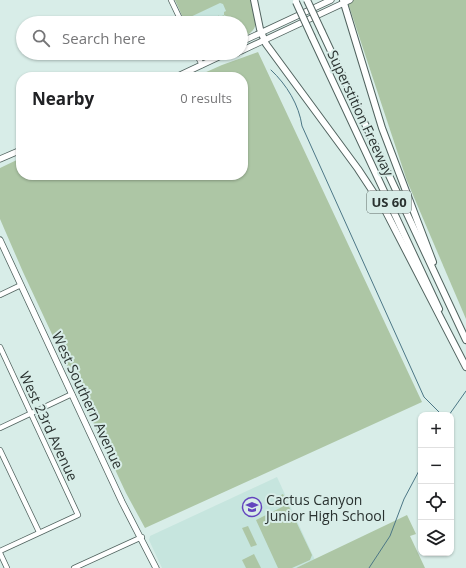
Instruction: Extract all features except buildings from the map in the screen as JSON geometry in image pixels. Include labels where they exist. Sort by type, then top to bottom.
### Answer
[{"type":"highway","points":[[254,0],[261,33],[264,40],[385,210],[466,367]]},
{"type":"highway","name":"Superstition Freeway","points":[[307,0],[466,340]]},
{"type":"highway","name":"Superstition Freeway","points":[[295,1],[466,367]]},
{"type":"highway","points":[[346,1],[382,128],[447,301]]},
{"type":"main road","points":[[248,39],[331,0]]},
{"type":"main road","points":[[248,48],[346,1]]},
{"type":"main road","points":[[187,72],[212,60]]},
{"type":"main road","points":[[0,160],[16,152]]},
{"type":"main road","name":"West Southern Avenue","points":[[0,240],[122,502],[142,537],[156,568]]},
{"type":"street","points":[[171,0],[179,16]]},
{"type":"street","points":[[200,60],[202,65]]},
{"type":"street","points":[[0,295],[21,285]]},
{"type":"street","name":"West 23rd Avenue","points":[[0,346],[78,515],[39,532]]},
{"type":"street","points":[[0,428],[72,394]]},
{"type":"street","points":[[0,450],[39,532],[0,552],[7,568]]},
{"type":"street","points":[[74,568],[142,537]]},
{"type":"shaded area","points":[[225,0],[233,16],[191,16]]},
{"type":"shaded area","name":"Cactus Canyon Junior High School","points":[[277,477],[315,560],[296,568],[162,568],[149,540],[150,536]]},
{"type":"green space","points":[[175,0],[251,0],[256,23],[255,27],[248,35],[248,16],[222,16],[226,11],[223,4],[220,3],[192,16],[182,16]]},
{"type":"green space","points":[[347,0],[466,0],[466,319],[407,181]]},
{"type":"green space","points":[[258,52],[422,402],[145,528],[126,493],[23,272],[0,219],[0,168],[16,160],[16,180],[248,180],[248,72],[206,72],[236,60],[248,60],[248,56]]},
{"type":"green space","points":[[283,494],[312,555],[310,560],[292,568],[278,568],[256,520],[282,507],[277,497]]},
{"type":"green space","points":[[407,515],[416,534],[410,536],[418,556],[425,568],[296,568]]},
{"type":"green space","points":[[248,526],[257,545],[251,547],[242,528]]},
{"type":"green space","points":[[254,554],[261,568],[246,568],[242,560]]},
{"type":"waterway","points":[[271,70],[282,82],[295,103],[302,126],[424,397],[439,412]]},
{"type":"waterway","points":[[451,412],[466,391]]},
{"type":"waterway","points":[[369,568],[390,536],[404,499],[418,473]]},
{"type":"place","name":"Cactus Canyon Junior High School","points":[[252,507]]}]
